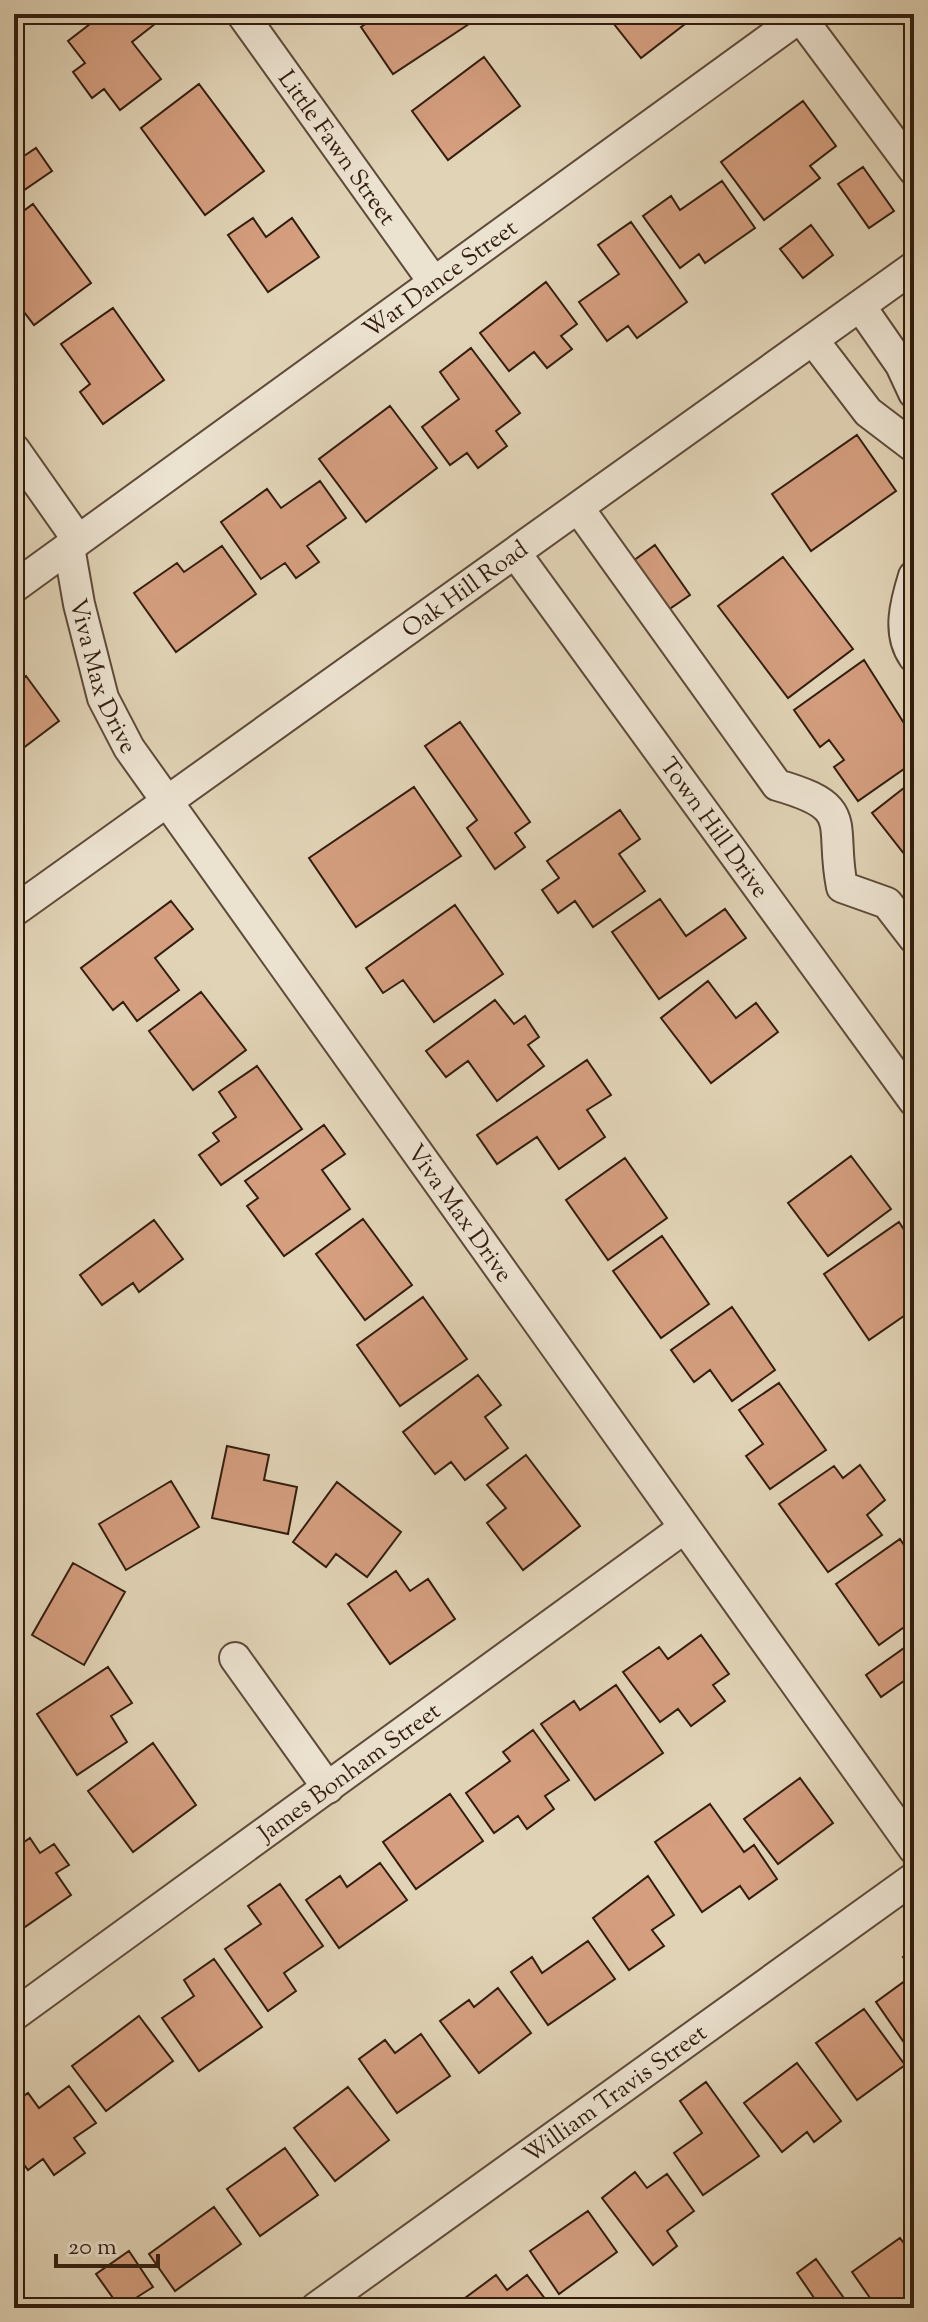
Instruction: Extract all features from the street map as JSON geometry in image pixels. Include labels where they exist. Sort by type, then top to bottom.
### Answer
[{"type":"street","name":"Little Fawn Street","points":[[242,14],[433,281]]},
{"type":"street","name":"War Dance Street","points":[[14,587],[799,15]]},
{"type":"street","points":[[799,15],[914,170]]},
{"type":"street","name":"Oak Hill Road","points":[[14,911],[914,267]]},
{"type":"street","points":[[860,306],[901,365],[914,393]]},
{"type":"street","points":[[813,340],[868,412],[914,447]]},
{"type":"street","name":"Viva Max Drive","points":[[14,449],[74,544],[79,604],[103,698],[129,748],[914,1849]]},
{"type":"street","points":[[579,509],[777,785],[815,796],[833,814],[840,843],[837,865],[842,887],[887,903],[914,938]]},
{"type":"street","name":"Town Hill Drive","points":[[516,554],[914,1101]]},
{"type":"street","points":[[913,580],[903,624],[914,657]]},
{"type":"street","name":"James Bonham Street","points":[[14,2015],[684,1528]]},
{"type":"street","points":[[235,1658],[328,1788]]},
{"type":"street","name":"William Travis Street","points":[[316,2308],[914,1878]]},
{"type":"building","points":[[103,14],[154,14],[160,20],[132,42],[161,79],[120,110],[104,89],[92,98],[73,72],[85,63],[68,41]]},
{"type":"building","points":[[380,14],[467,14],[472,22],[393,74],[361,27]]},
{"type":"building","points":[[606,14],[698,14],[641,58]]},
{"type":"building","points":[[484,57],[520,106],[448,160],[412,111]]},
{"type":"building","points":[[199,84],[264,171],[205,215],[141,128]]},
{"type":"building","points":[[803,101],[836,146],[810,166],[820,178],[764,220],[721,162]]},
{"type":"building","points":[[36,148],[52,171],[14,197],[14,149],[21,158]]},
{"type":"building","points":[[863,167],[894,211],[869,228],[838,184]]},
{"type":"building","points":[[722,181],[755,228],[705,263],[699,254],[680,268],[643,216],[671,196],[680,210]]},
{"type":"building","points":[[33,204],[91,283],[34,325],[14,299],[14,271],[22,265],[14,254],[14,218]]},
{"type":"building","points":[[253,218],[266,237],[292,218],[319,257],[268,292],[228,235]]},
{"type":"building","points":[[631,222],[687,302],[637,338],[628,326],[607,341],[579,302],[619,274],[598,245]]},
{"type":"building","points":[[811,225],[833,255],[803,278],[780,249]]},
{"type":"building","points":[[546,282],[577,324],[561,336],[572,349],[547,368],[534,352],[509,371],[480,333]]},
{"type":"building","points":[[113,308],[164,380],[103,424],[80,392],[90,384],[61,344]]},
{"type":"building","points":[[471,348],[520,413],[496,431],[507,446],[478,468],[467,453],[450,465],[422,427],[459,399],[440,372]]},
{"type":"building","points":[[390,406],[437,468],[366,522],[319,459]]},
{"type":"building","points":[[857,435],[896,491],[811,551],[772,494]]},
{"type":"building","points":[[320,481],[346,518],[307,546],[319,562],[296,578],[285,563],[261,579],[221,522],[267,489],[281,508]]},
{"type":"building","points":[[655,545],[690,595],[668,610],[633,561]]},
{"type":"building","points":[[222,546],[256,594],[176,652],[134,593],[177,563],[184,572]]},
{"type":"building","points":[[783,557],[853,649],[788,698],[718,606]]},
{"type":"building","points":[[864,660],[914,739],[914,762],[858,801],[834,767],[844,760],[829,740],[820,747],[794,710]]},
{"type":"building","points":[[26,676],[59,721],[14,755],[14,685]]},
{"type":"building","points":[[460,722],[530,822],[515,833],[525,847],[495,869],[467,828],[477,820],[425,746]]},
{"type":"building","points":[[914,780],[914,847],[905,855],[872,813]]},
{"type":"building","points":[[414,787],[461,856],[356,927],[309,858]]},
{"type":"building","points":[[620,810],[640,839],[619,854],[645,891],[593,927],[575,901],[558,913],[542,890],[559,878],[547,861]]},
{"type":"building","points":[[660,899],[686,936],[725,909],[746,938],[659,999],[612,932]]},
{"type":"building","points":[[171,901],[193,929],[155,958],[179,990],[137,1021],[123,1002],[113,1010],[81,968]]},
{"type":"building","points":[[455,905],[503,974],[434,1022],[403,980],[383,993],[366,968]]},
{"type":"building","points":[[708,981],[736,1018],[756,1003],[778,1032],[711,1083],[661,1018]]},
{"type":"building","points":[[201,992],[246,1050],[193,1090],[149,1031]]},
{"type":"building","points":[[495,1000],[514,1024],[525,1016],[539,1037],[528,1045],[544,1066],[497,1101],[468,1061],[446,1077],[426,1051]]},
{"type":"building","points":[[587,1060],[611,1095],[587,1110],[605,1137],[559,1169],[537,1137],[497,1164],[477,1135]]},
{"type":"building","points":[[257,1066],[302,1129],[221,1185],[199,1155],[219,1141],[213,1133],[236,1117],[219,1092]]},
{"type":"building","points":[[324,1125],[345,1154],[322,1170],[350,1209],[284,1256],[247,1206],[258,1198],[245,1181]]},
{"type":"building","points":[[851,1156],[891,1209],[828,1256],[788,1203]]},
{"type":"building","points":[[625,1158],[667,1218],[608,1260],[566,1200]]},
{"type":"building","points":[[363,1219],[412,1285],[365,1320],[316,1254]]},
{"type":"building","points":[[154,1220],[183,1259],[139,1292],[133,1283],[102,1305],[80,1275]]},
{"type":"building","points":[[899,1222],[914,1245],[914,1309],[869,1340],[824,1274]]},
{"type":"building","points":[[662,1236],[709,1304],[661,1338],[613,1271]]},
{"type":"building","points":[[423,1297],[467,1359],[400,1406],[357,1345]]},
{"type":"building","points":[[732,1307],[775,1370],[732,1401],[710,1370],[694,1382],[671,1350]]},
{"type":"building","points":[[478,1375],[501,1405],[485,1417],[508,1448],[465,1480],[451,1462],[435,1474],[403,1432]]},
{"type":"building","points":[[779,1383],[826,1450],[770,1489],[746,1456],[763,1444],[739,1410]]},
{"type":"building","points":[[227,1446],[269,1455],[264,1480],[297,1487],[288,1534],[212,1518]]},
{"type":"building","points":[[526,1455],[580,1526],[523,1570],[487,1523],[506,1508],[487,1485]]},
{"type":"building","points":[[860,1465],[885,1500],[867,1515],[882,1535],[828,1572],[779,1504],[834,1466],[843,1478]]},
{"type":"building","points":[[171,1481],[199,1527],[126,1570],[99,1524]]},
{"type":"building","points":[[337,1482],[401,1532],[367,1577],[336,1554],[326,1567],[293,1542]]},
{"type":"building","points":[[900,1539],[914,1560],[914,1620],[879,1645],[836,1584]]},
{"type":"building","points":[[73,1563],[125,1592],[84,1665],[32,1635]]},
{"type":"building","points":[[396,1571],[410,1591],[428,1579],[455,1619],[390,1664],[348,1604]]},
{"type":"building","points":[[701,1635],[729,1674],[713,1685],[725,1701],[691,1726],[678,1709],[660,1722],[623,1672],[659,1647],[668,1659]]},
{"type":"building","points":[[914,1641],[914,1695],[904,1681],[881,1697],[866,1675]]},
{"type":"building","points":[[108,1667],[132,1703],[111,1716],[127,1742],[77,1775],[37,1714]]},
{"type":"building","points":[[616,1685],[663,1753],[595,1800],[541,1724],[574,1701],[580,1710]]},
{"type":"building","points":[[533,1730],[569,1780],[545,1796],[554,1809],[527,1829],[518,1816],[494,1833],[466,1793],[510,1761],[503,1752]]},
{"type":"building","points":[[153,1743],[196,1805],[133,1852],[88,1791]]},
{"type":"building","points":[[800,1778],[833,1823],[778,1864],[744,1819]]},
{"type":"building","points":[[450,1794],[483,1841],[416,1889],[383,1842]]},
{"type":"building","points":[[710,1804],[744,1852],[754,1845],[777,1879],[749,1899],[740,1886],[702,1912],[655,1842]]},
{"type":"building","points":[[30,1838],[40,1853],[54,1844],[69,1865],[56,1873],[71,1895],[22,1929],[14,1917],[14,1849]]},
{"type":"building","points":[[380,1863],[407,1900],[339,1948],[306,1900],[340,1876],[347,1887]]},
{"type":"building","points":[[648,1876],[674,1915],[652,1930],[664,1946],[629,1970],[593,1918]]},
{"type":"building","points":[[280,1884],[323,1946],[284,1973],[296,1991],[268,2011],[225,1949],[261,1924],[248,1906]]},
{"type":"building","points":[[588,1941],[615,1979],[548,2025],[511,1972],[532,1957],[542,1973]]},
{"type":"building","points":[[914,1950],[914,1973],[903,1957]]},
{"type":"building","points":[[214,1959],[262,2027],[199,2071],[162,2018],[194,1996],[184,1980]]},
{"type":"building","points":[[909,1978],[914,1985],[914,2057],[876,2002]]},
{"type":"building","points":[[498,1988],[531,2033],[479,2073],[440,2021],[469,2000],[474,2007]]},
{"type":"building","points":[[864,2009],[905,2065],[857,2100],[816,2043]]},
{"type":"building","points":[[139,2016],[173,2061],[106,2111],[72,2066]]},
{"type":"building","points":[[421,2034],[450,2076],[397,2113],[359,2059],[385,2040],[395,2053]]},
{"type":"building","points":[[797,2063],[841,2121],[814,2142],[807,2132],[782,2152],[744,2103]]},
{"type":"building","points":[[706,2082],[759,2156],[703,2195],[674,2153],[702,2133],[680,2101]]},
{"type":"building","points":[[69,2086],[96,2123],[74,2138],[85,2153],[54,2175],[43,2159],[28,2170],[14,2151],[14,2103],[28,2093],[39,2108]]},
{"type":"building","points":[[348,2087],[389,2140],[335,2181],[294,2128]]},
{"type":"building","points":[[285,2148],[318,2195],[260,2236],[227,2189]]},
{"type":"building","points":[[635,2172],[647,2188],[667,2174],[694,2211],[667,2231],[677,2246],[653,2265],[602,2198]]},
{"type":"building","points":[[214,2207],[241,2244],[175,2291],[149,2254]]},
{"type":"building","points":[[588,2211],[617,2252],[559,2294],[530,2251]]},
{"type":"building","points":[[900,2238],[914,2257],[914,2308],[877,2308],[852,2272]]},
{"type":"building","points":[[129,2251],[153,2287],[120,2308],[96,2274]]},
{"type":"building","points":[[816,2259],[851,2308],[821,2308],[797,2273]]},
{"type":"building","points":[[496,2275],[507,2290],[527,2275],[552,2308],[467,2308],[461,2301]]}]
